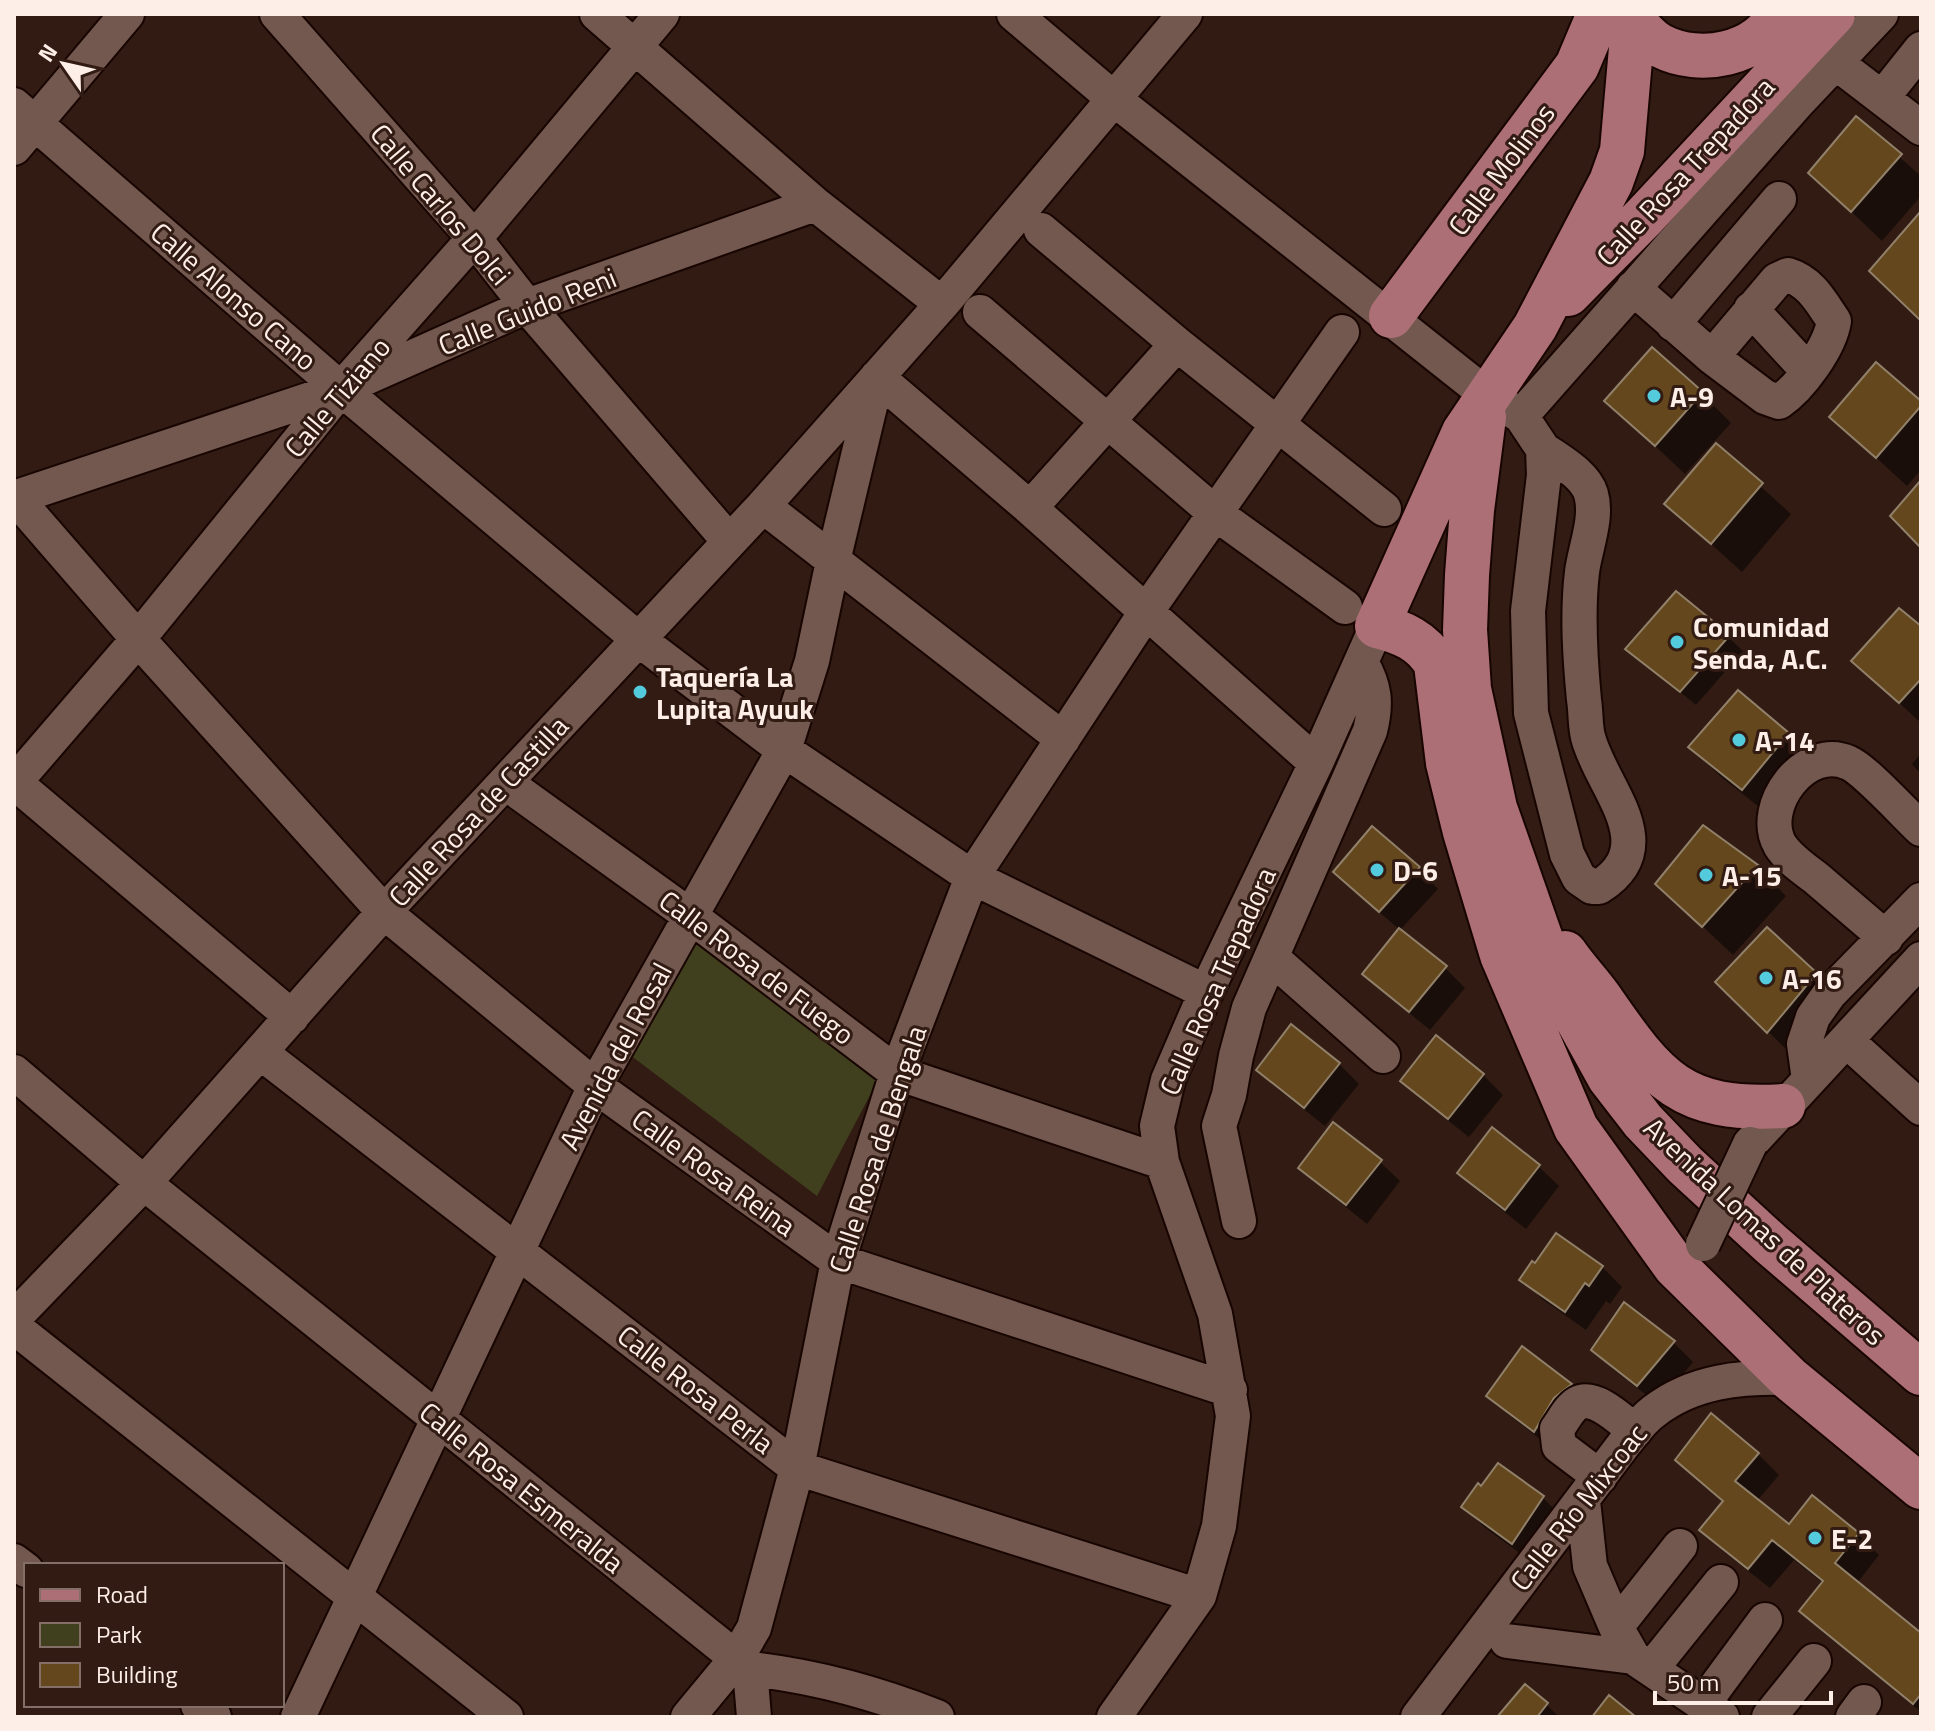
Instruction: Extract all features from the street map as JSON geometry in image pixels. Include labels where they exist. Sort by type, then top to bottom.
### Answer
[{"type":"main road","points":[[1622,16],[1657,45],[1681,55],[1710,57],[1744,48],[1774,24],[1779,14]]},
{"type":"main road","name":"Calle Rosa Trepadora","points":[[1535,327],[1644,217],[1833,14]]},
{"type":"main road","points":[[1504,405],[1535,327],[1611,182],[1622,151],[1622,16]]},
{"type":"main road","name":"Calle Molinos","points":[[1391,316],[1577,66],[1622,16]]},
{"type":"main road","name":"Calle Rosa Trepadora","points":[[1361,632],[1449,462],[1504,405]]},
{"type":"main road","name":"Avenida Lomas de Plateros","points":[[1504,405],[1472,510],[1465,630],[1469,689],[1495,808],[1555,979],[1609,1077],[1643,1121],[1685,1165],[1771,1244],[1921,1373]]},
{"type":"main road","points":[[1361,632],[1416,640],[1436,664],[1448,763],[1502,955],[1576,1128],[1675,1266],[1789,1378],[1921,1487]]},
{"type":"main road","points":[[1527,897],[1636,1050],[1669,1082],[1709,1103],[1745,1108],[1796,1093]]},
{"type":"street","points":[[21,126],[127,14]]},
{"type":"street","name":"Calle Carlos Dolci","points":[[277,14],[474,238],[527,306],[729,541]]},
{"type":"street","points":[[597,14],[815,204],[942,304]]},
{"type":"street","name":"Calle Tiziano","points":[[14,782],[138,639],[341,389],[474,238],[662,14]]},
{"type":"street","points":[[1014,14],[1114,99],[1504,405],[1537,437],[1543,449],[1544,475],[1528,611],[1531,713],[1567,854],[1579,878],[1592,887],[1599,887],[1624,863],[1630,841],[1623,811],[1604,776],[1588,736],[1579,624],[1582,574],[1592,520],[1591,493],[1577,474],[1543,449]]},
{"type":"street","name":"Calle Rosa de Castilla","points":[[14,1318],[144,1183],[384,912],[763,506],[942,304],[1185,14]]},
{"type":"street","points":[[1504,405],[1633,288],[1881,14]]},
{"type":"street","points":[[1882,98],[1921,49]]},
{"type":"street","points":[[1835,62],[1921,128]]},
{"type":"street","name":"Calle Alonso Cano","points":[[21,126],[638,639],[784,750],[972,877],[1206,992]]},
{"type":"street","points":[[1673,324],[1779,199]]},
{"type":"street","name":"Calle Guido Reni","points":[[14,497],[341,389],[527,306],[815,204]]},
{"type":"street","points":[[1041,230],[1177,344],[1384,509]]},
{"type":"street","points":[[1633,288],[1712,357],[1765,397],[1779,402],[1790,395],[1831,338],[1834,321],[1812,289],[1800,279],[1788,275],[1777,280],[1712,357]]},
{"type":"street","points":[[1751,309],[1808,371]]},
{"type":"street","points":[[980,312],[1106,423],[1361,632],[1375,690],[1370,731],[1249,1008],[1219,1126],[1239,1221]]},
{"type":"street","points":[[1146,612],[1342,332]]},
{"type":"street","points":[[1030,508],[1177,344]]},
{"type":"street","points":[[877,377],[1030,508],[1316,763]]},
{"type":"street","name":"Avenida del Rosal","points":[[298,1717],[595,1086],[784,750],[812,661],[877,377]]},
{"type":"street","name":"Calle Rosa Reina","points":[[14,497],[384,912],[595,1086],[838,1261],[1230,1390]]},
{"type":"street","points":[[763,506],[1063,739]]},
{"type":"street","name":"Calle Rosa de Bengala","points":[[688,1717],[743,1664],[797,1468],[838,1261],[897,1073],[972,877],[1146,612]]},
{"type":"street","name":"Calle Rosa Trepadora","points":[[1114,1717],[1199,1596],[1221,1512],[1233,1416],[1215,1314],[1162,1162],[1157,1126],[1168,1080],[1206,992],[1316,763],[1361,632]]},
{"type":"street","points":[[1886,938],[1780,845],[1773,823],[1780,799],[1809,764],[1830,757],[1851,764],[1921,829]]},
{"type":"street","points":[[14,782],[292,1017]]},
{"type":"street","name":"Calle Rosa de Fuego","points":[[506,783],[689,915],[897,1073],[1162,1162]]},
{"type":"street","points":[[1796,1093],[1804,1044],[1813,1017],[1830,993],[1921,900]]},
{"type":"street","points":[[1272,958],[1383,1056]]},
{"type":"street","points":[[1698,1289],[1703,1244],[1750,1144],[1921,959]]},
{"type":"street","points":[[1847,1041],[1921,1108]]},
{"type":"street","name":"Calle Rosa Perla","points":[[261,1053],[797,1468],[1199,1596]]},
{"type":"street","name":"Calle Rosa Esmeralda","points":[[14,1072],[144,1183],[743,1664]]},
{"type":"street","points":[[14,1327],[506,1717]]},
{"type":"street","name":"Calle Río Mixcoac","points":[[1418,1717],[1635,1431],[1653,1412],[1683,1394],[1710,1383],[1744,1377],[1789,1378]]},
{"type":"street","points":[[1635,1431],[1592,1401],[1583,1401],[1572,1408],[1557,1429],[1559,1446],[1591,1489],[1590,1566],[1616,1627],[1642,1663],[1712,1710],[1765,1620]]},
{"type":"street","points":[[1616,1627],[1680,1546]]},
{"type":"street","points":[[1642,1663],[1721,1582]]},
{"type":"street","points":[[1507,1641],[1642,1663]]},
{"type":"street","points":[[1769,1717],[1814,1661]]},
{"type":"street","points":[[754,1717],[743,1664],[802,1675],[937,1717]]},
{"type":"green space","points":[[688,931],[878,1080],[817,1196],[622,1049]]},
{"type":"building","points":[[1856,116],[1902,154],[1851,212],[1808,173]]},
{"type":"building","points":[[1921,211],[1921,321],[1869,271]]},
{"type":"building","name":"A-9","points":[[1652,347],[1703,392],[1655,446],[1604,401]]},
{"type":"building","points":[[1876,362],[1921,401],[1921,406],[1876,458],[1829,417]]},
{"type":"building","points":[[1716,443],[1763,483],[1711,544],[1664,504]]},
{"type":"building","points":[[1921,480],[1921,548],[1890,516]]},
{"type":"building","name":"Comunidad Senda, A.C.","points":[[1676,591],[1730,635],[1680,692],[1625,649]]},
{"type":"building","points":[[1899,608],[1921,626],[1921,679],[1899,703],[1851,661]]},
{"type":"building","name":"A-14","points":[[1738,690],[1789,733],[1742,790],[1688,747]]},
{"type":"building","name":"A-15","points":[[1703,825],[1758,865],[1702,927],[1655,884]]},
{"type":"building","name":"D-6","points":[[1372,826],[1420,867],[1379,912],[1333,872]]},
{"type":"building","name":"A-16","points":[[1767,927],[1817,973],[1767,1033],[1715,982]]},
{"type":"building","points":[[1399,928],[1447,966],[1409,1012],[1362,974]]},
{"type":"building","points":[[1291,1024],[1340,1063],[1304,1108],[1256,1070]]},
{"type":"building","points":[[1436,1035],[1484,1074],[1448,1119],[1400,1081]]},
{"type":"building","points":[[1333,1122],[1382,1160],[1346,1205],[1298,1168]]},
{"type":"building","points":[[1492,1127],[1540,1165],[1505,1210],[1457,1173]]},
{"type":"building","points":[[1556,1233],[1603,1266],[1589,1286],[1585,1283],[1565,1312],[1519,1280]]},
{"type":"building","points":[[1624,1302],[1675,1341],[1637,1386],[1591,1350]]},
{"type":"building","points":[[1522,1346],[1572,1384],[1554,1398],[1534,1432],[1486,1396]]},
{"type":"building","points":[[1711,1413],[1759,1453],[1735,1481],[1789,1524],[1812,1495],[1859,1533],[1835,1563],[1921,1633],[1921,1694],[1913,1704],[1799,1611],[1823,1581],[1772,1540],[1748,1569],[1699,1530],[1723,1501],[1675,1460]]},
{"type":"building","points":[[1498,1463],[1544,1496],[1512,1544],[1461,1507],[1478,1483],[1481,1486]]},
{"type":"building","points":[[1525,1684],[1548,1703],[1537,1717],[1497,1717]]},
{"type":"building","points":[[1609,1695],[1636,1717],[1592,1717]]},
{"type":"place","name":"A-9","points":[[1654,396]]},
{"type":"place","name":"Comunidad Senda, A.C.","points":[[1677,642]]},
{"type":"place","name":"Taquería La Lupita Ayuuk","points":[[640,692]]},
{"type":"place","name":"A-14","points":[[1739,740]]},
{"type":"place","name":"D-6","points":[[1377,870]]},
{"type":"place","name":"A-15","points":[[1706,875]]},
{"type":"place","name":"A-16","points":[[1766,978]]},
{"type":"place","name":"E-2","points":[[1815,1538]]}]
